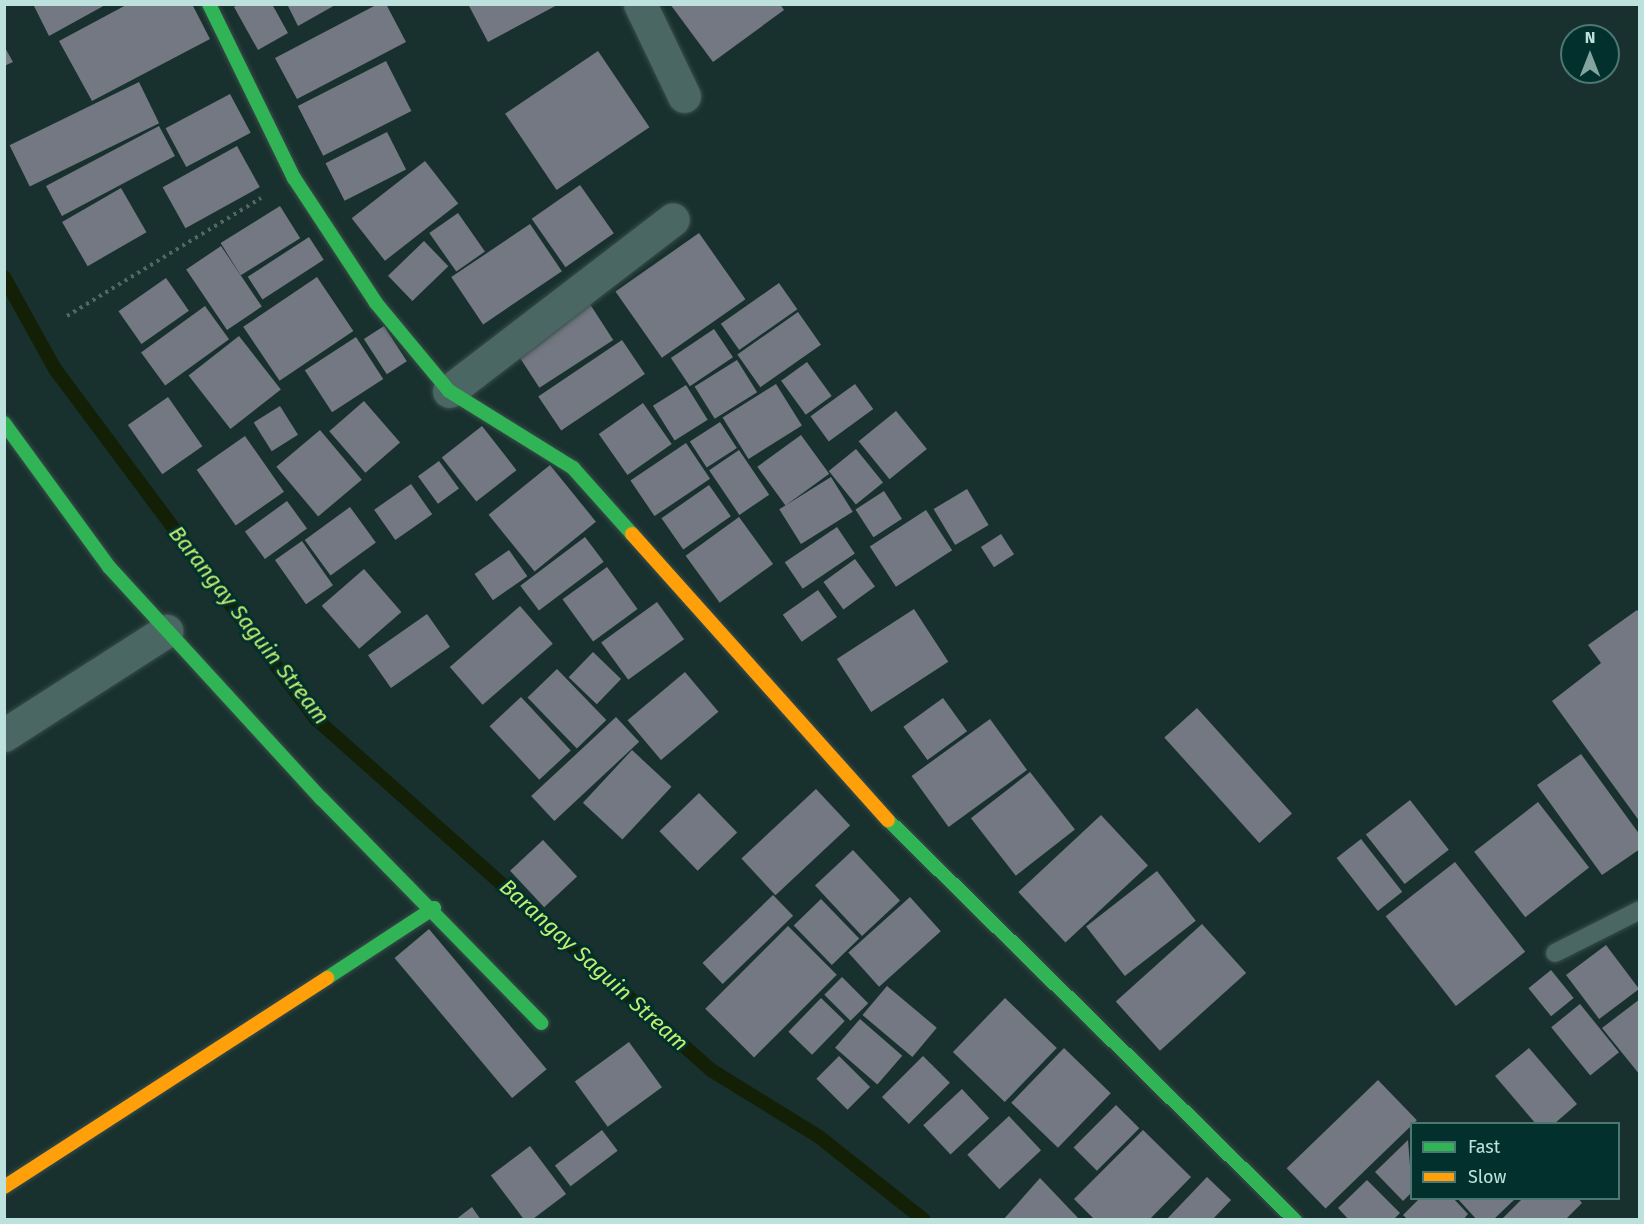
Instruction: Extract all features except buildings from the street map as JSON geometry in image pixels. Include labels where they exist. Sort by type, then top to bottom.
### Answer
[{"type":"street","points":[[209,4],[294,178],[376,303],[449,391],[573,468],[916,852],[1295,1220]]},
{"type":"street","points":[[640,4],[684,96]]},
{"type":"street","points":[[449,391],[673,219]]},
{"type":"street","points":[[4,423],[102,558],[166,631],[321,798],[434,908],[541,1023]]},
{"type":"street","points":[[4,735],[166,631]]},
{"type":"street","points":[[4,1187],[434,908]]},
{"type":"lane","points":[[1555,952],[1640,910]]},
{"type":"path","points":[[67,316],[294,178]]},
{"type":"waterway","name":"Barangay Saguin Stream","points":[[4,277],[55,369],[316,719],[711,1070],[818,1136],[924,1220]]},
{"type":"traffic: fast","points":[[209,4],[294,178],[376,303],[449,391],[573,468],[632,534]]},
{"type":"traffic: fast","points":[[4,423],[109,567],[321,798],[541,1023]]},
{"type":"traffic: fast","points":[[888,820],[1295,1220]]},
{"type":"traffic: fast","points":[[327,978],[434,908]]},
{"type":"traffic: slow","points":[[632,534],[888,820]]},
{"type":"traffic: slow","points":[[4,1187],[327,978]]}]
